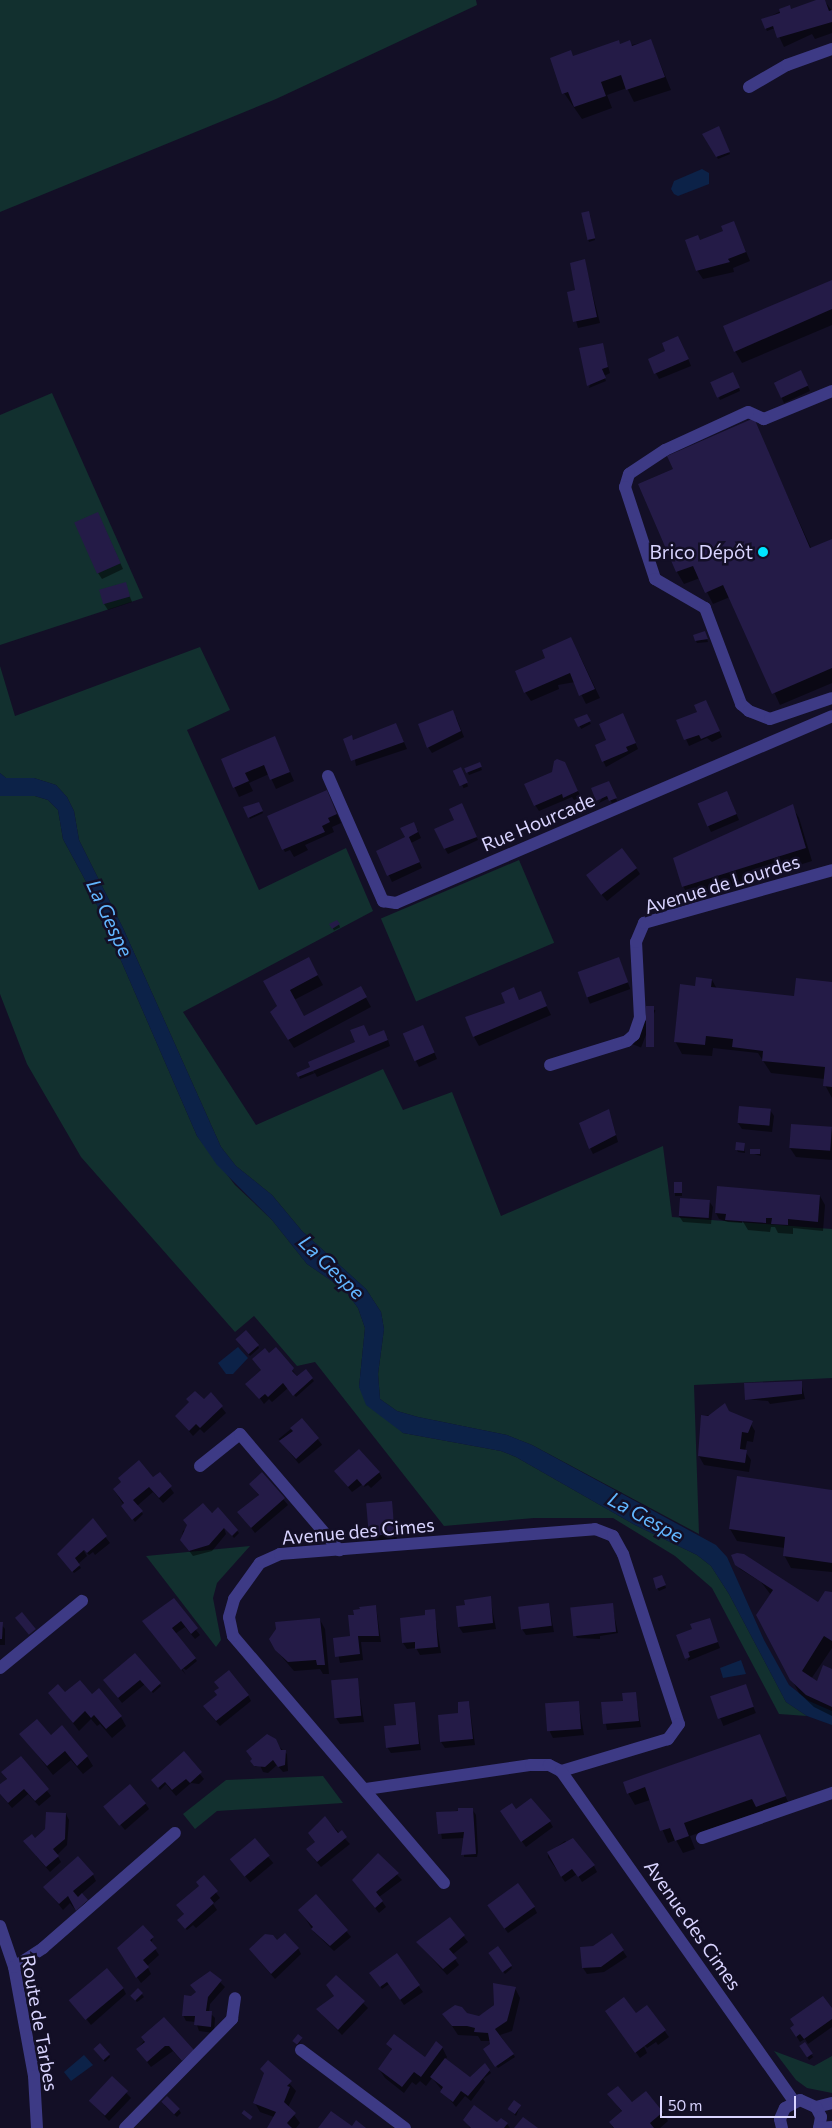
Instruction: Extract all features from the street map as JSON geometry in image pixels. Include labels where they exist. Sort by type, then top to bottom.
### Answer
[{"type":"street","points":[[749,87],[787,65],[832,49]]},
{"type":"street","points":[[832,391],[764,419],[748,412],[665,450],[629,474],[625,487],[655,579],[705,608],[741,704],[749,711],[770,719],[832,698]]},
{"type":"street","name":"Rue Hourcade","points":[[328,776],[383,900],[396,903],[832,716]]},
{"type":"street","name":"Avenue de Lourdes","points":[[550,1065],[627,1041],[634,1035],[640,1018],[636,942],[644,923],[832,870]]},
{"type":"street","points":[[200,1466],[240,1434],[339,1550]]},
{"type":"street","name":"Avenue des Cimes","points":[[444,1883],[366,1789],[233,1636],[229,1617],[234,1598],[260,1563],[280,1554],[595,1529],[613,1536],[623,1554],[679,1724],[668,1739],[561,1771],[794,2101]]},
{"type":"street","points":[[0,1668],[82,1601]]},
{"type":"street","points":[[366,1789],[531,1765],[549,1765],[561,1771]]},
{"type":"street","points":[[702,1838],[832,1793]]},
{"type":"street","points":[[14,1967],[43,1948],[175,1832]]},
{"type":"street","name":"Route de Tarbes","points":[[0,1926],[14,1967],[34,2076],[37,2128]]},
{"type":"street","points":[[125,2128],[232,2019],[235,1998]]},
{"type":"street","points":[[300,2050],[405,2128]]},
{"type":"street","points":[[782,2128],[782,2113],[794,2101],[806,2101],[816,2107],[821,2117],[819,2128],[832,2127]]},
{"type":"street","points":[[816,2107],[832,2103]]},
{"type":"green space","points":[[0,0],[476,0],[477,5],[276,99],[0,212]]},
{"type":"green space","points":[[52,393],[143,598],[0,645],[0,415]]},
{"type":"green space","points":[[200,647],[230,710],[187,730],[259,890],[346,848],[373,911],[183,1012],[256,1125],[383,1069],[403,1110],[452,1092],[501,1216],[663,1146],[672,1217],[832,1229],[832,1378],[694,1385],[699,1534],[532,1445],[507,1435],[397,1411],[380,1399],[378,1374],[384,1329],[381,1312],[366,1289],[302,1231],[272,1195],[236,1166],[221,1147],[123,928],[79,840],[74,811],[67,797],[56,785],[34,778],[6,778],[0,773],[0,666],[15,716]]},
{"type":"green space","points":[[0,796],[35,796],[48,800],[58,810],[63,839],[90,889],[197,1136],[235,1185],[272,1220],[307,1264],[345,1290],[358,1308],[365,1328],[359,1387],[403,1433],[501,1451],[516,1457],[635,1525],[697,1555],[711,1566],[729,1594],[786,1702],[807,1716],[779,1714],[712,1588],[675,1556],[613,1518],[534,1518],[444,1526],[315,1362],[297,1366],[254,1316],[235,1332],[81,1157],[27,1064],[0,994]]},
{"type":"green space","points":[[519,860],[554,943],[416,1001],[381,919]]},
{"type":"green space","points":[[250,1546],[217,1583],[213,1598],[221,1640],[216,1647],[146,1556]]},
{"type":"green space","points":[[323,1776],[343,1803],[217,1811],[195,1829],[183,1814],[226,1780]]},
{"type":"green space","points":[[774,2051],[814,2066],[832,2056],[832,2093],[807,2088],[796,2080]]},
{"type":"water","points":[[702,169],[709,173],[709,184],[678,196],[674,194],[671,189],[674,181]]},
{"type":"water","name":"La Gespe","points":[[0,773],[6,778],[34,778],[56,785],[67,797],[74,811],[79,840],[123,928],[221,1147],[236,1166],[272,1195],[302,1231],[366,1289],[381,1312],[384,1329],[378,1374],[380,1399],[397,1411],[507,1435],[532,1445],[716,1545],[727,1557],[764,1640],[789,1685],[809,1701],[832,1711],[832,1725],[807,1716],[786,1702],[729,1594],[711,1566],[697,1555],[635,1525],[516,1457],[501,1451],[403,1433],[366,1405],[359,1387],[365,1328],[358,1308],[345,1290],[307,1264],[272,1220],[217,1165],[197,1136],[90,889],[63,839],[58,810],[48,800],[35,796],[0,796]]},
{"type":"water","points":[[238,1347],[248,1358],[233,1374],[226,1374],[218,1363]]},
{"type":"water","points":[[741,1660],[746,1674],[723,1678],[720,1668]]},
{"type":"water","points":[[84,2055],[93,2065],[71,2081],[64,2072]]},
{"type":"building","points":[[816,0],[825,0],[829,11],[832,10],[832,22],[777,38],[773,26],[765,29],[761,19],[780,13],[779,9],[790,5],[791,9]]},
{"type":"building","points":[[651,39],[665,77],[626,90],[621,75],[601,82],[606,96],[574,107],[568,92],[562,94],[550,58],[571,50],[573,56],[619,40],[620,44],[630,40],[632,46]]},
{"type":"building","points":[[719,126],[730,152],[716,157],[702,134]]},
{"type":"building","points":[[589,211],[595,238],[588,240],[581,213]]},
{"type":"building","points":[[734,221],[746,252],[728,259],[730,262],[696,271],[685,240],[698,235],[700,240],[723,231],[721,226]]},
{"type":"building","points":[[585,259],[597,317],[573,322],[567,292],[575,290],[570,263]]},
{"type":"building","points":[[832,280],[832,309],[734,352],[723,326]]},
{"type":"building","points":[[678,336],[689,359],[654,374],[648,359],[665,351],[662,343]]},
{"type":"building","points":[[603,343],[608,367],[602,369],[606,378],[587,386],[579,348]]},
{"type":"building","points":[[801,370],[808,385],[781,398],[774,383]]},
{"type":"building","points":[[733,372],[740,388],[717,398],[710,382]]},
{"type":"building","points":[[754,418],[810,548],[832,539],[832,668],[772,694],[723,585],[705,593],[693,566],[676,572],[638,484],[673,469],[667,456]]},
{"type":"building","points":[[98,512],[121,563],[97,574],[74,523]]},
{"type":"building","points":[[126,582],[130,596],[103,604],[99,590]]},
{"type":"building","points":[[705,631],[708,639],[695,641],[693,635]]},
{"type":"building","points":[[571,637],[595,689],[579,696],[570,673],[524,693],[515,671],[545,658],[542,650]]},
{"type":"building","points":[[706,700],[720,731],[701,739],[699,735],[684,740],[676,720],[697,712],[694,705]]},
{"type":"building","points":[[453,710],[461,731],[427,748],[418,724]]},
{"type":"building","points":[[623,713],[636,743],[626,747],[628,751],[602,762],[595,745],[606,740],[599,724]]},
{"type":"building","points":[[587,714],[591,721],[578,727],[574,719]]},
{"type":"building","points":[[396,723],[404,742],[351,761],[343,739],[352,735],[353,740]]},
{"type":"building","points":[[275,736],[290,772],[270,780],[264,765],[245,773],[249,781],[233,788],[221,759]]},
{"type":"building","points":[[557,759],[565,762],[578,791],[563,798],[562,794],[534,806],[524,784],[552,772],[554,761]]},
{"type":"building","points":[[480,762],[482,767],[466,773],[464,768]]},
{"type":"building","points":[[461,767],[468,783],[460,786],[453,771]]},
{"type":"building","points":[[609,781],[617,798],[609,801],[607,796],[596,801],[591,788]]},
{"type":"building","points":[[327,790],[337,814],[328,818],[330,822],[322,826],[325,832],[282,850],[267,816]]},
{"type":"building","points":[[727,791],[737,814],[707,827],[698,804]]},
{"type":"building","points":[[259,802],[263,811],[248,818],[243,807]]},
{"type":"building","points":[[462,803],[477,837],[444,849],[434,829],[454,820],[449,809]]},
{"type":"building","points":[[793,804],[806,848],[682,887],[673,858]]},
{"type":"building","points":[[414,822],[418,832],[409,837],[420,862],[387,876],[376,851],[405,837],[400,828]]},
{"type":"building","points":[[622,848],[637,868],[601,895],[586,875]]},
{"type":"building","points":[[337,920],[340,924],[332,929],[329,924]]},
{"type":"building","points":[[309,957],[318,975],[290,990],[304,1016],[361,986],[367,997],[288,1040],[270,1012],[277,1006],[263,981]]},
{"type":"building","points":[[619,957],[628,982],[587,997],[578,972]]},
{"type":"building","points":[[696,977],[712,979],[711,987],[794,996],[796,978],[832,982],[832,1087],[823,1086],[825,1067],[762,1061],[763,1051],[732,1047],[733,1039],[706,1036],[705,1045],[674,1042],[680,984],[695,986]]},
{"type":"building","points":[[514,987],[519,1000],[541,991],[547,1006],[473,1037],[465,1017],[505,1003],[501,993]]},
{"type":"building","points":[[646,1006],[654,1006],[654,1047],[646,1047]]},
{"type":"building","points":[[364,1025],[369,1036],[384,1030],[388,1040],[298,1077],[296,1073],[310,1067],[308,1062],[355,1042],[350,1030]]},
{"type":"building","points":[[423,1025],[435,1053],[414,1061],[403,1034]]},
{"type":"building","points":[[739,1106],[771,1109],[769,1126],[738,1123]]},
{"type":"building","points":[[609,1109],[616,1135],[589,1149],[579,1123]]},
{"type":"building","points":[[791,1124],[832,1127],[830,1151],[789,1148]]},
{"type":"building","points":[[736,1142],[745,1143],[744,1151],[735,1150]]},
{"type":"building","points":[[750,1149],[760,1149],[760,1154],[750,1154]]},
{"type":"building","points":[[674,1182],[682,1182],[682,1193],[674,1193]]},
{"type":"building","points":[[717,1186],[820,1195],[818,1222],[788,1219],[788,1225],[771,1224],[772,1218],[766,1218],[766,1223],[725,1220],[726,1214],[715,1213]]},
{"type":"building","points":[[680,1198],[710,1200],[709,1218],[679,1216]]},
{"type":"building","points":[[246,1330],[259,1345],[249,1354],[235,1339]]},
{"type":"building","points":[[276,1347],[294,1368],[292,1371],[297,1376],[306,1369],[313,1378],[293,1396],[283,1383],[268,1397],[265,1394],[259,1399],[245,1384],[261,1370],[252,1359],[265,1348],[269,1353]]},
{"type":"building","points":[[802,1381],[802,1394],[745,1400],[744,1383]]},
{"type":"building","points":[[195,1391],[204,1399],[211,1392],[223,1406],[200,1428],[196,1424],[189,1431],[175,1416],[189,1402],[186,1399]]},
{"type":"building","points":[[725,1403],[729,1411],[753,1421],[748,1433],[742,1432],[740,1449],[747,1450],[745,1463],[698,1456],[701,1415],[708,1416]]},
{"type":"building","points":[[302,1418],[319,1438],[296,1459],[279,1441],[293,1431],[290,1428]]},
{"type":"building","points":[[359,1449],[380,1472],[363,1486],[357,1479],[348,1487],[334,1471]]},
{"type":"building","points":[[139,1460],[153,1477],[160,1472],[172,1486],[159,1498],[149,1487],[133,1500],[143,1511],[132,1520],[121,1506],[124,1503],[113,1489],[121,1482],[118,1478]]},
{"type":"building","points":[[262,1472],[285,1498],[251,1528],[237,1512],[259,1495],[249,1484]]},
{"type":"building","points":[[737,1476],[832,1490],[832,1563],[783,1556],[785,1537],[729,1529]]},
{"type":"building","points":[[392,1501],[395,1534],[369,1536],[366,1503]]},
{"type":"building","points":[[203,1503],[212,1513],[218,1507],[238,1530],[232,1536],[224,1528],[209,1545],[189,1551],[180,1540],[187,1525],[183,1520]]},
{"type":"building","points":[[93,1518],[107,1536],[87,1553],[84,1550],[75,1558],[80,1565],[72,1572],[57,1554]]},
{"type":"building","points":[[737,1553],[744,1554],[818,1602],[825,1591],[832,1592],[832,1641],[824,1636],[802,1671],[817,1681],[823,1665],[832,1669],[832,1707],[806,1695],[790,1680],[756,1615],[773,1590],[735,1565],[731,1555]]},
{"type":"building","points":[[662,1575],[666,1585],[656,1589],[653,1578]]},
{"type":"building","points":[[491,1596],[493,1623],[458,1627],[456,1606],[465,1605],[464,1600]]},
{"type":"building","points":[[174,1598],[198,1628],[191,1634],[181,1621],[172,1628],[196,1658],[181,1670],[142,1621]]},
{"type":"building","points":[[549,1603],[552,1626],[521,1630],[518,1607]]},
{"type":"building","points":[[613,1603],[616,1632],[573,1636],[570,1607]]},
{"type":"building","points":[[376,1605],[379,1636],[358,1636],[360,1654],[335,1657],[333,1638],[350,1636],[348,1615],[354,1615],[353,1610],[360,1609],[359,1607]]},
{"type":"building","points":[[435,1609],[438,1647],[415,1649],[415,1642],[402,1643],[400,1618],[425,1615],[425,1610]]},
{"type":"building","points":[[22,1612],[36,1629],[29,1635],[15,1618]]},
{"type":"building","points":[[320,1618],[325,1665],[317,1665],[316,1660],[288,1662],[275,1650],[269,1639],[276,1629],[275,1622]]},
{"type":"building","points":[[710,1618],[718,1642],[688,1652],[690,1657],[685,1659],[676,1635],[692,1629],[690,1624]]},
{"type":"building","points":[[0,1622],[3,1622],[2,1639],[0,1639]]},
{"type":"building","points":[[135,1653],[161,1683],[151,1692],[140,1680],[118,1698],[103,1680]]},
{"type":"building","points":[[229,1670],[249,1695],[216,1721],[203,1706],[217,1695],[214,1691],[219,1688],[214,1682]]},
{"type":"building","points":[[358,1678],[361,1716],[334,1718],[331,1680]]},
{"type":"building","points":[[80,1680],[92,1694],[99,1688],[122,1716],[106,1729],[94,1715],[91,1718],[85,1711],[73,1723],[48,1693],[58,1684],[65,1692]]},
{"type":"building","points":[[746,1684],[754,1707],[718,1719],[710,1696]]},
{"type":"building","points":[[636,1692],[639,1721],[603,1724],[601,1702],[623,1701],[622,1693]]},
{"type":"building","points":[[469,1701],[473,1739],[440,1742],[438,1715],[458,1713],[458,1702]]},
{"type":"building","points":[[579,1701],[581,1729],[547,1731],[545,1703]]},
{"type":"building","points":[[415,1702],[419,1744],[386,1748],[384,1726],[396,1725],[394,1704]]},
{"type":"building","points":[[37,1719],[51,1735],[62,1725],[88,1756],[77,1766],[65,1751],[47,1766],[19,1734]]},
{"type":"building","points":[[267,1734],[276,1739],[281,1750],[286,1750],[285,1765],[278,1767],[273,1760],[265,1767],[254,1766],[250,1761],[252,1759],[246,1751]]},
{"type":"building","points":[[760,1734],[786,1796],[756,1807],[752,1799],[684,1823],[689,1836],[675,1841],[670,1828],[660,1831],[645,1787],[627,1794],[623,1782]]},
{"type":"building","points":[[184,1751],[202,1772],[190,1783],[186,1779],[172,1790],[165,1782],[158,1788],[151,1780]]},
{"type":"building","points":[[21,1756],[49,1789],[35,1801],[24,1789],[8,1803],[0,1794],[0,1784],[7,1779],[1,1772]]},
{"type":"building","points":[[130,1784],[146,1803],[119,1826],[103,1806]]},
{"type":"building","points":[[531,1798],[551,1821],[521,1842],[500,1811],[512,1803],[516,1809]]},
{"type":"building","points":[[458,1808],[473,1808],[476,1854],[461,1855],[464,1832],[438,1834],[436,1812],[458,1811]]},
{"type":"building","points":[[46,1812],[66,1813],[65,1839],[53,1849],[59,1856],[46,1867],[23,1841],[32,1834],[35,1838],[45,1829]]},
{"type":"building","points":[[325,1816],[338,1833],[342,1830],[347,1837],[317,1862],[306,1849],[315,1842],[308,1833]]},
{"type":"building","points":[[255,1838],[270,1856],[245,1877],[230,1859]]},
{"type":"building","points":[[573,1838],[595,1865],[578,1877],[572,1869],[561,1877],[547,1852]]},
{"type":"building","points":[[378,1853],[399,1873],[376,1892],[383,1901],[375,1908],[352,1880]]},
{"type":"building","points":[[78,1856],[94,1874],[73,1891],[78,1897],[82,1893],[88,1900],[76,1911],[68,1896],[59,1904],[43,1887]]},
{"type":"building","points":[[204,1875],[218,1891],[210,1898],[214,1903],[185,1929],[177,1920],[184,1914],[176,1905],[199,1886],[196,1882]]},
{"type":"building","points":[[518,1883],[535,1906],[504,1929],[487,1905]]},
{"type":"building","points":[[316,1894],[348,1930],[330,1946],[311,1929],[313,1927],[298,1910]]},
{"type":"building","points":[[450,1917],[465,1935],[449,1949],[457,1958],[443,1969],[416,1942]]},
{"type":"building","points":[[143,1925],[154,1937],[150,1940],[157,1948],[143,1960],[149,1967],[136,1978],[117,1948]]},
{"type":"building","points":[[285,1933],[299,1948],[271,1974],[249,1949],[265,1934],[273,1935],[277,1940]]},
{"type":"building","points":[[612,1933],[624,1950],[601,1967],[582,1968],[580,1947],[593,1946]]},
{"type":"building","points":[[498,1946],[512,1965],[502,1972],[488,1953]]},
{"type":"building","points":[[397,1953],[420,1985],[400,2000],[387,1982],[380,1987],[369,1973]]},
{"type":"building","points":[[107,1968],[124,1988],[85,2020],[69,2000]]},
{"type":"building","points":[[210,1971],[222,1980],[208,1997],[206,2011],[212,2011],[211,2027],[194,2025],[195,2016],[182,2016],[184,1995],[191,1996],[196,1992],[190,1985]]},
{"type":"building","points":[[336,1975],[365,2001],[338,2030],[316,2009],[334,1996],[326,1985]]},
{"type":"building","points":[[493,1983],[516,1987],[507,2021],[495,2029],[514,2054],[495,2067],[483,2049],[490,2044],[488,2033],[474,2032],[475,2028],[467,2026],[452,2026],[442,2014],[455,2005],[462,2007],[467,2013],[479,2016],[494,2005]]},
{"type":"building","points":[[138,1988],[143,1993],[135,2001],[130,1996]]},
{"type":"building","points":[[823,1996],[832,2008],[832,2019],[804,2039],[800,2034],[796,2037],[790,2028],[794,2025],[790,2019]]},
{"type":"building","points":[[624,1997],[636,2013],[647,2005],[666,2030],[635,2053],[605,2011]]},
{"type":"building","points":[[164,2017],[194,2050],[182,2061],[169,2046],[165,2046],[147,2062],[136,2049],[145,2042],[141,2037]]},
{"type":"building","points":[[298,2034],[303,2038],[297,2045],[292,2041]]},
{"type":"building","points":[[394,2034],[425,2057],[436,2041],[443,2047],[421,2077],[414,2072],[402,2087],[378,2069],[392,2049],[386,2044]]},
{"type":"building","points":[[805,2042],[813,2054],[807,2058],[799,2046]]},
{"type":"building","points":[[100,2043],[110,2054],[103,2060],[93,2049]]},
{"type":"building","points":[[445,2058],[470,2077],[485,2063],[490,2070],[468,2096],[461,2091],[453,2102],[440,2092],[443,2087],[430,2077]]},
{"type":"building","points":[[268,2060],[292,2081],[287,2086],[290,2087],[284,2102],[296,2113],[287,2123],[292,2128],[267,2128],[276,2112],[253,2103],[264,2073],[260,2069]]},
{"type":"building","points":[[112,2076],[128,2091],[105,2116],[89,2101]]},
{"type":"building","points":[[618,2086],[632,2102],[646,2091],[663,2112],[650,2123],[654,2128],[614,2128],[609,2122],[622,2111],[607,2094]]},
{"type":"building","points":[[167,2096],[180,2109],[174,2114],[161,2102]]},
{"type":"building","points":[[514,2100],[521,2105],[515,2114],[508,2109]]},
{"type":"building","points":[[474,2105],[497,2122],[501,2118],[508,2123],[504,2128],[471,2128],[463,2120]]},
{"type":"building","points":[[244,2110],[253,2117],[250,2120],[242,2113]]},
{"type":"building","points":[[331,2111],[352,2126],[356,2120],[366,2128],[318,2128]]},
{"type":"building","points":[[523,2117],[538,2128],[514,2128]]},
{"type":"place","name":"Brico Dépôt","points":[[763,552]]}]
